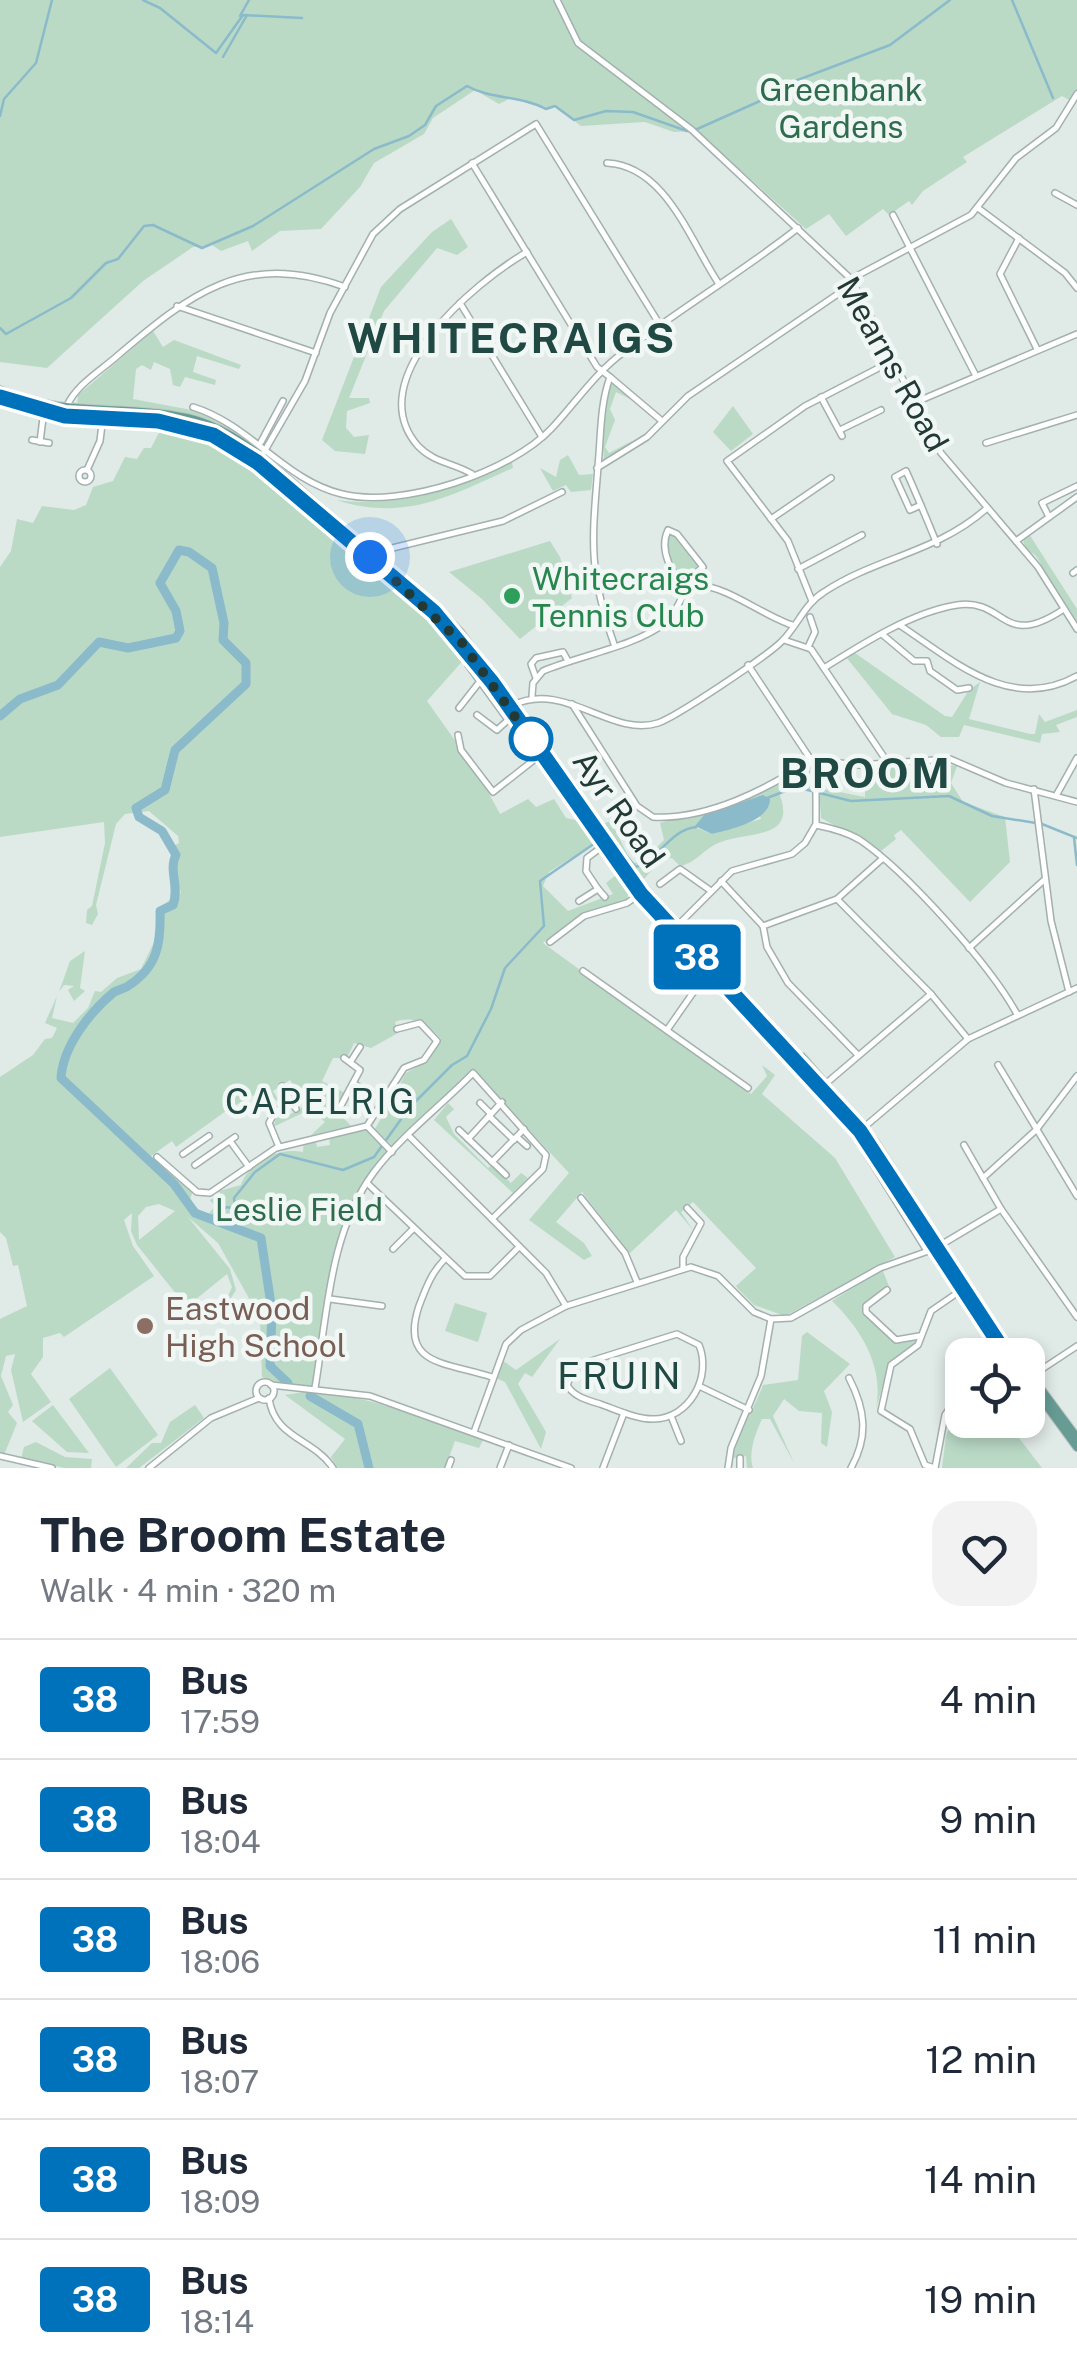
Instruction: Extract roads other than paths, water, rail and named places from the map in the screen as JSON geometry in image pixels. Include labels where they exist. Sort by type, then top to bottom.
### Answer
[{"type":"main road","name":"Ayr Road","points":[[0,394],[65,413],[188,418],[223,432],[429,604],[475,654],[643,892],[746,1008],[825,1085],[862,1129],[933,1249],[995,1338]]},
{"type":"main road","points":[[1045,1398],[1077,1438]]},
{"type":"main road","points":[[1045,1401],[1077,1446]]},
{"type":"street","name":"Mearns Road","points":[[556,0],[578,44],[692,130],[852,281],[948,464],[1016,541],[1077,629]]},
{"type":"street","points":[[597,468],[647,437],[688,396],[852,281],[961,222],[978,208],[1016,158],[1056,128],[1077,94]]},
{"type":"street","points":[[264,446],[316,353],[330,312],[365,244],[382,224],[536,124],[660,325]]},
{"type":"street","points":[[472,163],[602,370],[662,421]]},
{"type":"street","points":[[607,163],[648,175],[719,284]]},
{"type":"street","points":[[1057,197],[1077,205]]},
{"type":"street","points":[[978,208],[1077,288]]},
{"type":"street","points":[[893,215],[974,374]]},
{"type":"street","points":[[193,408],[234,424],[316,485],[356,497],[406,494],[473,475],[542,437],[602,370],[798,228]]},
{"type":"street","points":[[1019,238],[1000,274],[1037,350]]},
{"type":"street","points":[[473,475],[422,450],[403,414],[402,394],[413,366],[460,302],[526,252]]},
{"type":"street","points":[[65,413],[74,394],[176,306],[200,293],[275,272],[312,275],[345,287]]},
{"type":"street","points":[[460,302],[542,437]]},
{"type":"street","points":[[176,306],[316,353]]},
{"type":"street","points":[[916,402],[974,374],[1077,334]]},
{"type":"street","points":[[812,600],[788,541],[727,461],[822,397],[894,360]]},
{"type":"street","points":[[610,377],[597,468],[592,566],[614,644]]},
{"type":"street","points":[[822,397],[841,433],[880,410]]},
{"type":"street","points":[[259,460],[283,401]]},
{"type":"street","points":[[45,408],[36,441],[48,443]]},
{"type":"street","points":[[985,443],[1077,415]]},
{"type":"street","points":[[87,470],[100,441],[103,416]]},
{"type":"street","points":[[921,505],[910,510],[895,477],[906,471],[921,505],[937,544]]},
{"type":"street","points":[[771,518],[831,478]]},
{"type":"street","points":[[1048,516],[1042,503],[1077,486]]},
{"type":"street","points":[[372,555],[504,521],[562,492]]},
{"type":"street","points":[[1016,541],[1077,497]]},
{"type":"street","points":[[512,706],[532,696],[653,725],[670,718],[784,640],[812,600],[835,585],[937,544],[986,508]]},
{"type":"street","points":[[536,678],[664,624],[684,588],[703,566],[677,534],[668,530],[666,554],[684,588]]},
{"type":"street","points":[[798,569],[853,535],[862,535]]},
{"type":"street","points":[[684,588],[711,588],[765,616],[792,624]]},
{"type":"street","points":[[824,668],[883,635],[954,606],[976,606],[1025,627],[1045,622],[1064,610]]},
{"type":"street","points":[[808,647],[814,632],[810,617]]},
{"type":"street","points":[[902,626],[984,681],[1007,689],[1042,690],[1077,676]]},
{"type":"street","points":[[883,635],[914,661],[927,661]]},
{"type":"street","points":[[784,640],[808,647],[888,763]]},
{"type":"street","points":[[927,661],[936,650]]},
{"type":"street","points":[[532,696],[536,678],[531,664],[536,658],[562,652],[568,662]]},
{"type":"street","points":[[475,654],[468,665],[508,720],[497,730],[477,714]]},
{"type":"street","points":[[927,661],[930,671],[957,690],[969,688]]},
{"type":"street","points":[[674,928],[732,871],[792,854],[816,824],[816,774],[811,760],[748,665]]},
{"type":"street","points":[[460,708],[480,680]]},
{"type":"street","points":[[572,704],[637,806],[652,817],[696,812],[744,796],[775,784],[811,760],[858,765],[950,760],[993,779],[1077,802]]},
{"type":"street","points":[[458,735],[461,750],[493,792],[544,752]]},
{"type":"street","points":[[1058,794],[1077,758]]},
{"type":"street","points":[[1034,789],[1044,880],[1069,992]]},
{"type":"street","points":[[816,824],[859,840],[882,859],[999,980],[1017,1014]]},
{"type":"street","points":[[605,897],[586,865],[587,858],[606,844]]},
{"type":"street","points":[[763,926],[836,899],[882,859]]},
{"type":"street","points":[[660,884],[680,869],[711,891]]},
{"type":"street","points":[[969,948],[1044,880]]},
{"type":"street","points":[[721,881],[763,926],[768,948],[788,983],[857,1054]]},
{"type":"street","points":[[579,901],[598,888]]},
{"type":"street","points":[[550,942],[584,916],[643,892]]},
{"type":"street","points":[[836,899],[931,994],[968,1039]]},
{"type":"street","points":[[668,1030],[711,967]]},
{"type":"street","points":[[583,971],[748,1088]]},
{"type":"street","points":[[862,1129],[968,1039],[1077,988]]},
{"type":"street","points":[[825,1085],[931,994]]},
{"type":"street","points":[[156,1157],[197,1192],[210,1193],[279,1146],[367,1126],[404,1068],[424,1060],[437,1041],[420,1024],[397,1029]]},
{"type":"street","points":[[338,1111],[360,1070],[347,1060],[360,1047]]},
{"type":"street","points":[[998,1065],[1077,1196]]},
{"type":"street","points":[[315,1388],[338,1250],[366,1183],[390,1150],[410,1137],[473,1074],[544,1151],[545,1164],[492,1219]]},
{"type":"street","points":[[983,1178],[1036,1130],[1077,1076]]},
{"type":"street","points":[[354,1084],[385,1101]]},
{"type":"street","points":[[282,1086],[296,1109]]},
{"type":"street","points":[[279,1146],[269,1128],[276,1108],[291,1102]]},
{"type":"street","points":[[468,1139],[502,1102]]},
{"type":"street","points":[[480,1103],[527,1146]]},
{"type":"street","points":[[367,1126],[390,1150]]},
{"type":"street","points":[[492,1162],[524,1129]]},
{"type":"street","points":[[459,1130],[506,1175]]},
{"type":"street","points":[[183,1154],[209,1136]]},
{"type":"street","points":[[410,1137],[546,1272],[566,1306]]},
{"type":"street","points":[[194,1164],[232,1139],[248,1167]]},
{"type":"street","points":[[200,1143],[209,1155]]},
{"type":"street","points":[[964,1145],[1000,1210],[1077,1317]]},
{"type":"street","name":"Ayr Road","points":[[866,1153],[933,1249]]},
{"type":"street","points":[[184,1180],[190,1173]]},
{"type":"street","points":[[366,1183],[459,1272],[478,1278],[490,1276],[518,1248]]},
{"type":"street","points":[[582,1198],[625,1253],[637,1282]]},
{"type":"street","points":[[683,1268],[682,1258],[701,1223],[687,1208]]},
{"type":"street","points":[[474,1432],[492,1377],[512,1337],[566,1306],[683,1268],[718,1276],[754,1312],[771,1319],[800,1314],[880,1268],[933,1249],[1000,1210]]},
{"type":"street","points":[[393,1250],[414,1228]]},
{"type":"street","points":[[445,1259],[426,1287],[411,1333],[414,1346],[423,1354],[492,1377]]},
{"type":"street","points":[[881,1411],[891,1365],[918,1345],[930,1311],[963,1289]]},
{"type":"street","points":[[887,1290],[866,1306],[866,1312],[896,1340],[920,1335]]},
{"type":"street","points":[[330,1299],[382,1306]]},
{"type":"street","points":[[727,1466],[761,1376],[771,1319]]},
{"type":"street","points":[[676,1334],[699,1344],[705,1365],[690,1401],[671,1416],[645,1419],[624,1412],[570,1391],[570,1370],[584,1362],[676,1334]]},
{"type":"street","points":[[1045,1366],[1077,1346]]},
{"type":"street","points":[[849,1378],[863,1414],[862,1442],[851,1468]]},
{"type":"street","points":[[149,1468],[264,1382],[282,1428],[323,1456],[333,1468]]},
{"type":"street","points":[[699,1386],[750,1410]]},
{"type":"street","points":[[243,1401],[284,1389],[315,1388],[370,1396],[571,1468]]},
{"type":"street","points":[[256,1390],[259,1398]]},
{"type":"street","points":[[863,1414],[881,1411],[910,1429],[925,1465],[935,1468],[945,1416]]},
{"type":"street","points":[[603,1468],[624,1412]]},
{"type":"street","points":[[671,1416],[680,1441]]},
{"type":"street","points":[[500,1468],[509,1444]]},
{"type":"street","points":[[0,1456],[52,1468]]},
{"type":"street","points":[[740,1458],[740,1468]]},
{"type":"water","points":[[763,795],[770,799],[768,807],[748,823],[712,834],[695,826],[704,815]]},
{"type":"waterway","points":[[0,116],[4,99],[36,63],[52,0]]},
{"type":"waterway","points":[[143,0],[160,8],[216,53],[243,15],[302,18]]},
{"type":"waterway","points":[[240,16],[249,0]]},
{"type":"waterway","points":[[695,130],[760,101],[782,86],[890,45],[950,0]]},
{"type":"waterway","points":[[1012,0],[1053,98]]},
{"type":"waterway","points":[[223,57],[247,15]]},
{"type":"waterway","points":[[0,328],[6,334],[71,298],[106,263],[118,259],[144,226],[153,225],[202,248],[253,226],[374,149],[409,136],[425,125],[436,106],[467,86],[546,109],[555,106],[574,120],[606,111],[633,112],[687,131]]},
{"type":"waterway","points":[[0,716],[20,699],[58,685],[99,642],[128,648],[176,638],[180,631],[176,611],[160,583],[179,550],[189,552],[212,568],[224,623],[223,640],[246,663],[246,684],[175,750],[165,790],[136,808],[139,817],[162,831],[176,855],[173,905],[160,911],[160,934],[152,962],[138,979],[114,992],[87,1020],[72,1042],[61,1078],[174,1184],[195,1213],[261,1238],[272,1311],[270,1366],[288,1383]]},
{"type":"waterway","points":[[767,798],[796,787],[851,801],[949,796],[992,816],[1042,824],[1077,838]]},
{"type":"waterway","points":[[610,836],[636,867],[679,833],[696,827]]},
{"type":"waterway","points":[[1074,837],[1077,865]]},
{"type":"waterway","points":[[207,1219],[227,1207],[235,1209],[234,1198],[255,1172],[280,1154],[343,1170],[374,1157],[409,1108],[452,1065],[467,1056],[491,1009],[505,968],[544,926],[540,881],[598,841]]},
{"type":"waterway","points":[[310,1396],[358,1424],[369,1468]]},
{"type":"place","name":"Whitecraigs Tennis Club","points":[[512,596]]},
{"type":"place","name":"Eastwood High School","points":[[145,1326]]},
{"type":"district","name":"WHITECRAIGS","points":[[512,337]]},
{"type":"district","name":"BROOM","points":[[866,772]]},
{"type":"district","name":"CAPELRIG","points":[[321,1101]]},
{"type":"district","name":"FRUIN","points":[[620,1375]]},
{"type":"park label","name":"Greenbank Gardens","points":[[841,108]]},
{"type":"park label","name":"Leslie Field","points":[[299,1209]]}]
